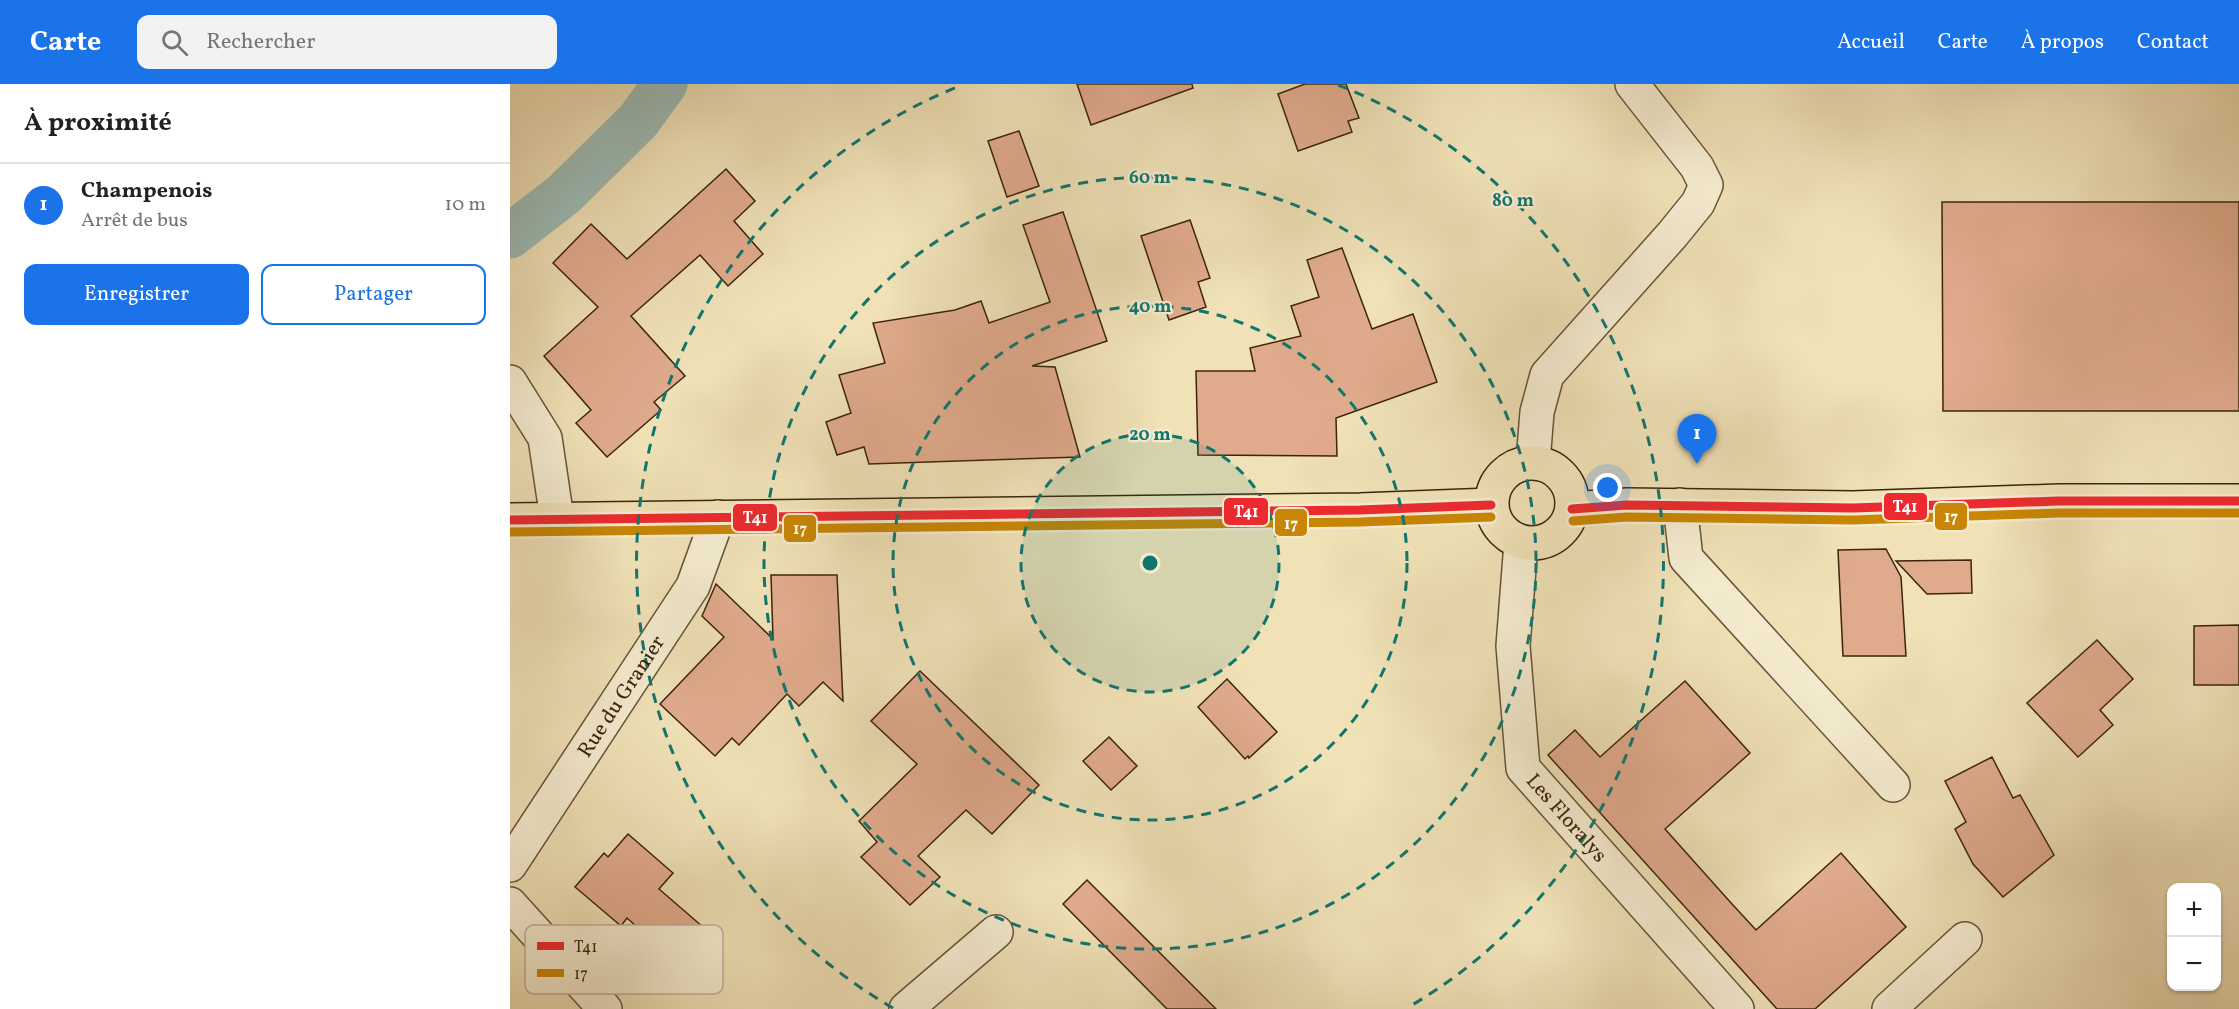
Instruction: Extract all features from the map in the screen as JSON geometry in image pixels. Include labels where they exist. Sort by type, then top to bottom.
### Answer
[{"type":"main road","points":[[1533,462],[1546,465],[1558,472],[1571,495],[1572,508],[1569,520],[1555,537],[1544,542],[1521,543],[1510,538],[1500,529],[1491,505],[1492,494],[1503,475],[1512,468],[1533,462]]},
{"type":"main road","points":[[1572,508],[1627,505],[1852,508],[2059,501],[2239,501]]},
{"type":"main road","points":[[510,520],[1360,510],[1491,505]]},
{"type":"street","points":[[1533,462],[1537,412],[1547,375],[1685,219],[1698,203],[1706,185],[1697,166],[1632,84]]},
{"type":"street","points":[[510,382],[545,438],[557,519]]},
{"type":"street","points":[[1680,505],[1686,558],[1893,785]]},
{"type":"street","name":"Rue du Granier","points":[[510,865],[693,586],[718,518]]},
{"type":"street","name":"Les Floralys","points":[[1521,543],[1513,646],[1523,768],[1737,1009]]},
{"type":"street","points":[[510,904],[529,925]]},
{"type":"street","points":[[906,1009],[996,932]]},
{"type":"street","points":[[1889,1009],[1965,939]]},
{"type":"street","points":[[591,994],[605,1009]]},
{"type":"building","points":[[1077,84],[1192,84],[1193,88],[1091,125]]},
{"type":"building","points":[[1305,84],[1346,84],[1359,118],[1348,121],[1352,132],[1298,151],[1278,94]]},
{"type":"building","points":[[1019,131],[1039,186],[1007,197],[988,141]]},
{"type":"building","points":[[726,169],[755,201],[734,221],[763,254],[728,286],[700,255],[631,316],[685,376],[654,402],[661,410],[607,457],[576,423],[591,410],[544,356],[598,307],[553,263],[591,224],[627,259]]},
{"type":"building","points":[[1942,202],[2239,202],[2239,411],[1943,411]]},
{"type":"building","points":[[1063,212],[1107,341],[1032,366],[1055,367],[1080,457],[869,464],[864,447],[837,455],[826,422],[851,413],[839,375],[885,363],[873,323],[955,310],[981,301],[989,323],[1050,302],[1023,225]]},
{"type":"building","points":[[1190,220],[1210,278],[1198,282],[1206,307],[1169,320],[1141,236]]},
{"type":"building","points":[[1342,248],[1372,329],[1413,314],[1437,382],[1336,418],[1337,456],[1198,455],[1196,371],[1255,371],[1250,348],[1301,336],[1291,306],[1319,297],[1307,260]]},
{"type":"building","points":[[1886,549],[1901,577],[1906,656],[1843,656],[1838,550]]},
{"type":"building","points":[[1971,560],[1972,593],[1927,594],[1896,561]]},
{"type":"building","points":[[771,575],[837,575],[843,701],[823,682],[799,706],[787,694],[739,745],[732,738],[715,756],[660,704],[724,637],[702,616],[716,584],[773,639]]},
{"type":"building","points":[[2239,625],[2239,685],[2194,685],[2194,626]]},
{"type":"building","points":[[2097,640],[2133,679],[2100,710],[2113,725],[2078,757],[2027,703]]},
{"type":"building","points":[[920,671],[1039,785],[992,834],[966,810],[918,856],[940,877],[910,905],[861,857],[877,842],[859,821],[917,764],[871,721]]},
{"type":"building","points":[[1227,679],[1277,732],[1249,758],[1248,756],[1245,759],[1198,707]]},
{"type":"building","points":[[1685,681],[1750,753],[1665,829],[1732,904],[1756,930],[1841,853],[1906,927],[1815,1009],[1777,1009],[1548,755],[1575,730],[1600,757]]},
{"type":"building","points":[[1109,737],[1137,766],[1111,790],[1083,761]]},
{"type":"building","points":[[1992,757],[2013,798],[2020,795],[2054,855],[2003,897],[1973,864],[1955,829],[1966,822],[1945,781]]},
{"type":"building","points":[[628,834],[673,873],[659,889],[701,925],[635,925],[627,918],[620,925],[575,887],[604,853],[608,857]]},
{"type":"building","points":[[1087,880],[1216,1009],[1167,1009],[1063,904]]},
{"type":"waterway","points":[[510,236],[564,194],[638,121],[665,84]]},
{"type":"transit line","name":"T41","points":[[1572,509],[1627,505],[1853,508],[2059,501],[2239,501]]},
{"type":"transit line","name":"T41","points":[[510,520],[1360,510],[1491,505]]},
{"type":"transit line","name":"17","points":[[1573,521],[1627,517],[1853,520],[2059,513],[2239,513]]},
{"type":"transit line","name":"17","points":[[510,532],[1360,522],[1491,517]]},
{"type":"place","name":"Champenois","points":[[1697,464]]}]
